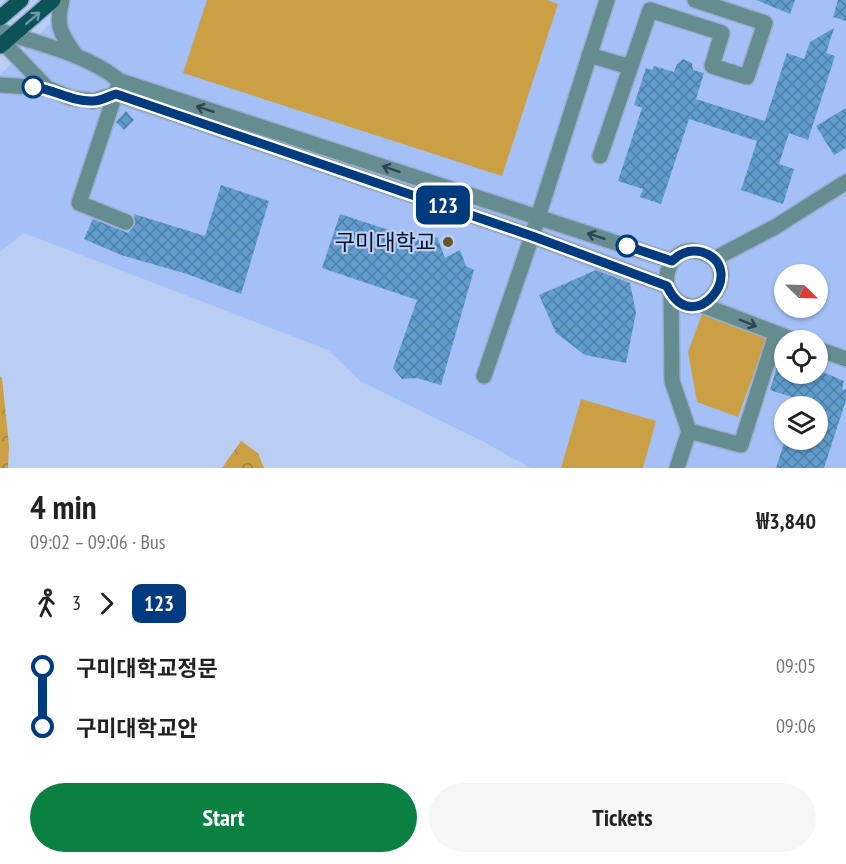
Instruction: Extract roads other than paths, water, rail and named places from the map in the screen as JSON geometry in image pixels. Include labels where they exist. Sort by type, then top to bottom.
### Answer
[{"type":"main road","points":[[0,18],[21,0]]},
{"type":"main road","points":[[3,39],[53,0]]},
{"type":"lane","points":[[62,0],[59,10],[59,31],[76,56]]},
{"type":"lane","points":[[484,376],[532,236],[607,0]]},
{"type":"lane","points":[[600,156],[650,9],[722,33],[712,66],[747,77],[765,23],[695,0]]},
{"type":"lane","points":[[3,39],[76,56],[112,75],[118,88],[79,203],[126,222]]},
{"type":"lane","points":[[3,39],[47,88]]},
{"type":"lane","points":[[589,55],[630,67]]},
{"type":"lane","points":[[0,85],[47,88],[70,98],[94,101],[118,88],[538,217],[672,261]]},
{"type":"lane","points":[[118,88],[532,236],[669,290],[685,305],[702,305],[710,300],[720,286],[721,276],[714,259],[697,251],[688,251],[679,255],[667,269],[669,290],[672,381],[689,431],[677,468]]},
{"type":"lane","points":[[714,259],[775,227],[846,182]]},
{"type":"lane","points":[[702,305],[774,333]]},
{"type":"lane","points":[[689,431],[741,445],[774,340]]},
{"type":"lane","points":[[828,353],[846,359]]},
{"type":"place","name":"구미대학교","points":[[448,242]]}]
